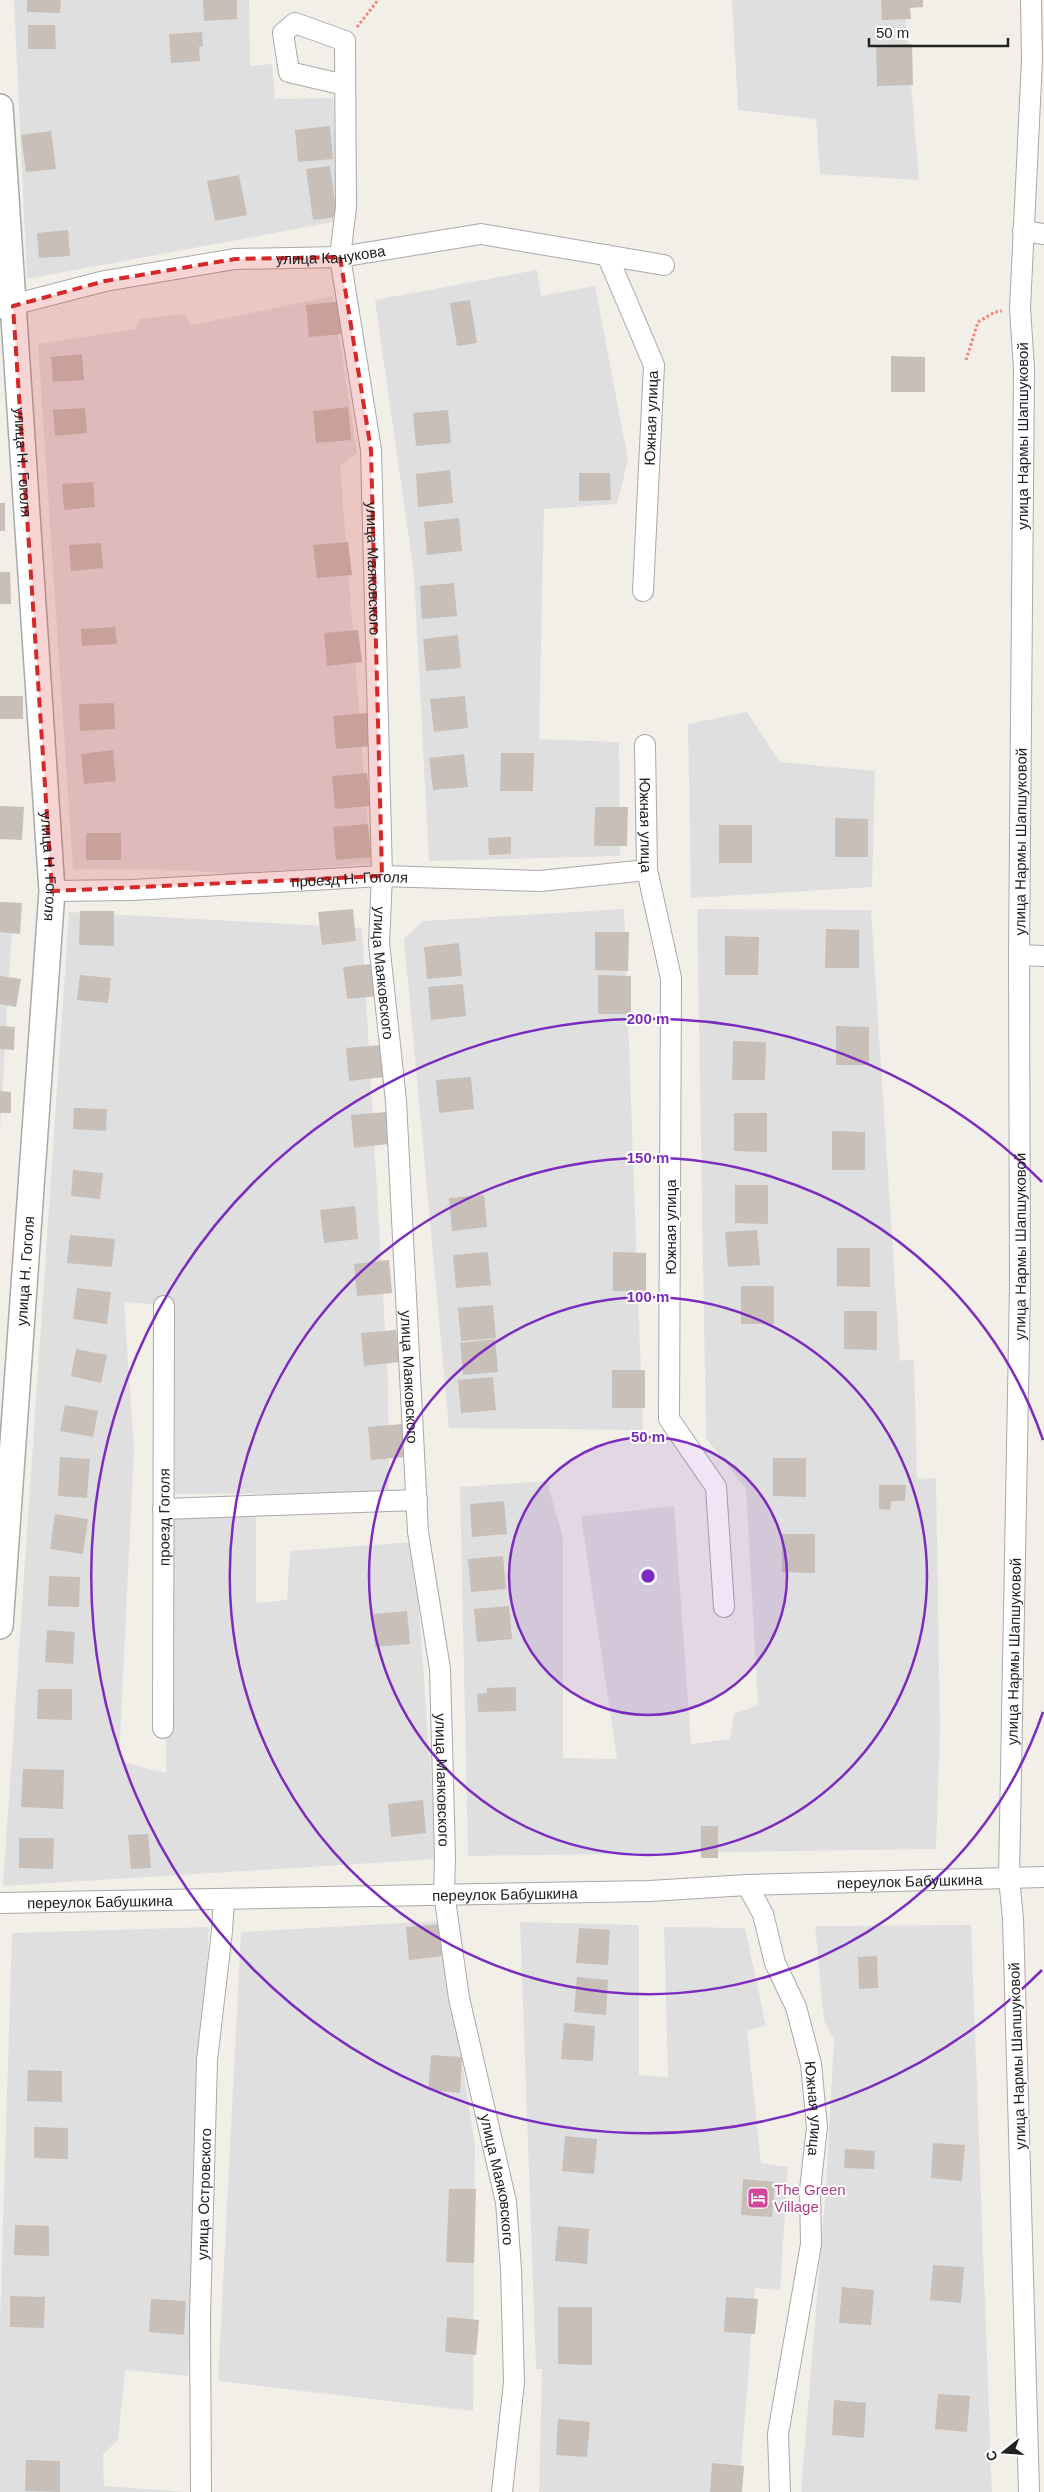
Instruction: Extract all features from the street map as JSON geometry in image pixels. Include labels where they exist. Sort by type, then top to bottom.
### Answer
[{"type":"street","name":"улица Нармы Шапшуковой","points":[[1029,2492],[1013,1938],[1009,1878],[1020,1287],[1019,955],[1024,369],[1020,308],[1032,60],[1032,0]]},
{"type":"street","points":[[345,41],[294,23],[283,34],[289,72],[346,85]]},
{"type":"street","name":"улица Маяковского","points":[[345,41],[346,207],[340,257],[371,450],[382,876],[379,943],[396,1100],[418,1532],[440,1669],[444,1893],[459,1998],[506,2202],[514,2382],[502,2492]]},
{"type":"street","name":"улица Н. Гоголя","points":[[0,107],[6,308],[52,891],[0,1626]]},
{"type":"street","points":[[1023,231],[1044,234]]},
{"type":"street","name":"улица Канукова","points":[[6,308],[105,281],[234,259],[340,257],[482,234],[664,265]]},
{"type":"street","name":"Южная улица","points":[[608,255],[654,365],[644,591]]},
{"type":"street","name":"Южная улица","points":[[645,745],[647,870],[671,978],[669,1419],[716,1487],[724,1607]]},
{"type":"street","name":"проезд Н. Гоголя","points":[[52,891],[132,890],[382,876],[540,881],[647,870]]},
{"type":"street","points":[[1019,955],[1044,956]]},
{"type":"street","name":"проезд Гоголя","points":[[163,1728],[164,1306]]},
{"type":"street","points":[[164,1509],[417,1500]]},
{"type":"street","name":"переулок Бабушкина","points":[[0,1903],[650,1890],[747,1885],[1044,1877]]},
{"type":"street","name":"Южная улица","points":[[747,1885],[762,1914],[775,1963],[796,2007],[811,2064],[817,2127],[810,2190],[811,2244],[778,2434],[780,2492]]},
{"type":"street","name":"улица Островского","points":[[201,2492],[200,2317],[207,2060],[224,1898]]},
{"type":"path","points":[[345,41],[378,0]]},
{"type":"path","points":[[966,360],[978,322],[995,312],[1020,308]]},
{"type":"highlighted area","points":[[340,257],[371,450],[382,876],[52,891],[13,306],[105,281],[235,259]]},
{"type":"shaded area","points":[[14,0],[249,0],[250,66],[272,64],[275,99],[333,98],[339,221],[27,279]]},
{"type":"shaded area","points":[[732,0],[904,0],[919,180],[820,174],[816,119],[738,110]]},
{"type":"shaded area","points":[[537,270],[541,296],[595,286],[628,460],[617,504],[544,509],[539,739],[619,742],[620,856],[429,861],[414,575],[375,300]]},
{"type":"shaded area","points":[[333,296],[357,453],[340,466],[371,864],[233,874],[185,870],[73,869],[38,344],[136,329],[139,319],[185,314],[191,325]]},
{"type":"shaded area","points":[[747,712],[780,762],[875,771],[872,887],[691,898],[688,724]]},
{"type":"shaded area","points":[[0,909],[13,910],[0,1133]]},
{"type":"shaded area","points":[[624,909],[643,1430],[449,1428],[404,939],[423,921]]},
{"type":"shaded area","points":[[697,909],[871,910],[900,1361],[914,1359],[917,1479],[936,1478],[940,1731],[936,1849],[468,1856],[460,1487],[547,1481],[563,1538],[563,1758],[617,1759],[581,1516],[674,1506],[691,1744],[730,1739],[734,1714],[758,1705],[746,1489],[706,1438]]},
{"type":"shaded area","points":[[69,912],[362,928],[388,1382],[389,1493],[175,1494],[175,1306],[124,1302],[134,1449],[119,1761],[166,1773],[169,1518],[256,1515],[256,1603],[287,1600],[290,1551],[414,1542],[437,1859],[3,1886]]},
{"type":"shaded area","points":[[440,1921],[475,2146],[473,2411],[218,2381],[241,1932]]},
{"type":"shaded area","points":[[520,1922],[639,1925],[639,2075],[668,2077],[664,1927],[745,1928],[766,2026],[747,2030],[761,2163],[788,2167],[780,2290],[755,2288],[739,2492],[539,2492],[542,2369],[536,2369]]},
{"type":"shaded area","points":[[971,1925],[992,2492],[801,2492],[826,2188],[834,2039],[824,2021],[815,1926]]},
{"type":"shaded area","points":[[209,1927],[188,2376],[125,2370],[118,2440],[103,2454],[104,2486],[186,2492],[0,2492],[0,2320],[12,1933]]},
{"type":"building","points":[[27,0],[61,0],[60,13],[27,12]]},
{"type":"building","points":[[203,0],[237,0],[237,19],[204,21]]},
{"type":"building","points":[[881,0],[923,0],[923,7],[910,8],[911,19],[882,20]]},
{"type":"building","points":[[28,25],[55,25],[56,49],[28,49]]},
{"type":"building","points":[[202,32],[203,46],[199,47],[200,61],[171,63],[169,34]]},
{"type":"building","points":[[912,44],[913,85],[877,86],[876,45]]},
{"type":"building","points":[[330,126],[333,159],[298,162],[295,130]]},
{"type":"building","points":[[51,131],[56,169],[26,172],[21,135]]},
{"type":"building","points":[[330,166],[337,217],[313,220],[306,169]]},
{"type":"building","points":[[239,175],[247,215],[215,221],[207,181]]},
{"type":"building","points":[[68,230],[70,256],[39,258],[37,233]]},
{"type":"building","points":[[470,300],[477,343],[457,346],[450,303]]},
{"type":"building","points":[[341,301],[344,334],[309,337],[306,305]]},
{"type":"building","points":[[82,354],[84,380],[53,382],[51,357]]},
{"type":"building","points":[[891,356],[925,357],[925,392],[891,392]]},
{"type":"building","points":[[348,407],[351,440],[316,443],[313,411]]},
{"type":"building","points":[[85,408],[87,433],[55,436],[53,410]]},
{"type":"building","points":[[448,410],[451,443],[416,446],[413,413]]},
{"type":"building","points":[[450,470],[453,503],[418,507],[416,474]]},
{"type":"building","points":[[579,473],[610,473],[611,500],[579,501]]},
{"type":"building","points":[[93,482],[95,507],[64,510],[62,484]]},
{"type":"building","points":[[0,503],[5,503],[5,531],[0,531]]},
{"type":"building","points":[[459,518],[462,551],[427,555],[424,522]]},
{"type":"building","points":[[348,542],[352,575],[317,578],[313,545]]},
{"type":"building","points":[[101,543],[103,568],[71,571],[69,545]]},
{"type":"building","points":[[0,572],[10,572],[11,604],[0,604]]},
{"type":"building","points":[[454,583],[457,616],[422,619],[420,586]]},
{"type":"building","points":[[115,627],[117,644],[82,646],[81,629]]},
{"type":"building","points":[[358,630],[362,662],[327,666],[324,633]]},
{"type":"building","points":[[458,635],[461,668],[426,671],[423,639]]},
{"type":"building","points":[[0,696],[23,696],[23,719],[0,719]]},
{"type":"building","points":[[465,696],[468,728],[434,732],[430,699]]},
{"type":"building","points":[[114,703],[115,729],[80,731],[79,704]]},
{"type":"building","points":[[368,713],[371,746],[336,749],[333,716]]},
{"type":"building","points":[[113,750],[116,781],[84,784],[81,754]]},
{"type":"building","points":[[501,753],[534,753],[533,791],[500,791]]},
{"type":"building","points":[[464,754],[468,787],[433,790],[429,758]]},
{"type":"building","points":[[367,773],[370,806],[335,809],[332,776]]},
{"type":"building","points":[[0,806],[24,807],[22,840],[0,839]]},
{"type":"building","points":[[595,807],[628,807],[627,846],[594,846]]},
{"type":"building","points":[[835,818],[868,819],[868,857],[835,857]]},
{"type":"building","points":[[368,824],[371,857],[336,860],[333,827]]},
{"type":"building","points":[[719,825],[752,825],[752,863],[719,863]]},
{"type":"building","points":[[86,833],[121,833],[121,860],[86,860]]},
{"type":"building","points":[[511,837],[511,854],[489,855],[488,838]]},
{"type":"building","points":[[0,902],[22,903],[20,934],[0,932]]},
{"type":"building","points":[[353,909],[356,941],[322,945],[318,912]]},
{"type":"building","points":[[80,911],[114,911],[114,946],[79,945]]},
{"type":"building","points":[[826,929],[859,930],[859,968],[825,968]]},
{"type":"building","points":[[595,932],[629,932],[628,971],[595,970]]},
{"type":"building","points":[[725,936],[759,937],[758,975],[725,975]]},
{"type":"building","points":[[459,943],[462,976],[427,979],[424,947]]},
{"type":"building","points":[[378,963],[381,996],[347,999],[343,967]]},
{"type":"building","points":[[80,975],[111,978],[108,1003],[77,1000]]},
{"type":"building","points":[[598,975],[631,976],[631,1014],[598,1014]]},
{"type":"building","points":[[0,976],[21,979],[16,1007],[0,1004]]},
{"type":"building","points":[[463,984],[466,1016],[431,1020],[428,987]]},
{"type":"building","points":[[0,1026],[15,1027],[14,1050],[0,1049]]},
{"type":"building","points":[[836,1026],[869,1027],[869,1065],[836,1065]]},
{"type":"building","points":[[733,1041],[766,1042],[765,1080],[732,1080]]},
{"type":"building","points":[[381,1045],[384,1077],[349,1081],[346,1048]]},
{"type":"building","points":[[471,1077],[474,1109],[439,1113],[436,1080]]},
{"type":"building","points":[[0,1091],[11,1092],[11,1113],[0,1113]]},
{"type":"building","points":[[74,1108],[107,1109],[106,1131],[73,1129]]},
{"type":"building","points":[[386,1112],[389,1144],[354,1148],[351,1115]]},
{"type":"building","points":[[734,1113],[767,1113],[767,1152],[734,1151]]},
{"type":"building","points":[[832,1131],[865,1132],[865,1170],[832,1170]]},
{"type":"building","points":[[73,1170],[103,1173],[100,1199],[71,1196]]},
{"type":"building","points":[[735,1185],[768,1185],[768,1224],[735,1223]]},
{"type":"building","points":[[484,1195],[487,1227],[452,1231],[449,1198]]},
{"type":"building","points":[[355,1206],[358,1239],[324,1243],[320,1210]]},
{"type":"building","points":[[757,1230],[760,1265],[728,1267],[725,1232]]},
{"type":"building","points":[[70,1235],[115,1239],[112,1267],[67,1263]]},
{"type":"building","points":[[837,1248],[870,1248],[870,1287],[837,1286]]},
{"type":"building","points":[[488,1252],[491,1285],[456,1288],[453,1255]]},
{"type":"building","points":[[613,1252],[646,1253],[646,1291],[613,1291]]},
{"type":"building","points":[[389,1260],[392,1293],[357,1296],[354,1264]]},
{"type":"building","points":[[741,1286],[774,1286],[774,1324],[741,1324]]},
{"type":"building","points":[[77,1288],[111,1292],[107,1324],[73,1319]]},
{"type":"building","points":[[493,1305],[496,1338],[461,1341],[458,1308]]},
{"type":"building","points":[[844,1311],[877,1311],[877,1350],[844,1349]]},
{"type":"building","points":[[396,1330],[399,1362],[364,1366],[361,1333]]},
{"type":"building","points":[[495,1339],[498,1372],[463,1375],[460,1343]]},
{"type":"building","points":[[76,1349],[107,1355],[101,1383],[71,1376]]},
{"type":"building","points":[[612,1370],[645,1370],[645,1408],[612,1408]]},
{"type":"building","points":[[493,1377],[496,1410],[461,1413],[458,1380]]},
{"type":"building","points":[[65,1405],[98,1411],[93,1437],[60,1431]]},
{"type":"building","points":[[402,1424],[405,1457],[371,1460],[368,1427]]},
{"type":"building","points":[[60,1457],[90,1459],[87,1498],[58,1496]]},
{"type":"building","points":[[773,1458],[806,1458],[806,1497],[773,1496]]},
{"type":"building","points":[[879,1485],[906,1485],[905,1501],[891,1501],[890,1510],[879,1509]]},
{"type":"building","points":[[504,1501],[507,1534],[472,1537],[470,1504]]},
{"type":"building","points":[[55,1514],[88,1519],[83,1554],[50,1549]]},
{"type":"building","points":[[782,1534],[815,1534],[815,1573],[782,1572]]},
{"type":"building","points":[[503,1556],[506,1589],[471,1592],[468,1559]]},
{"type":"building","points":[[49,1576],[80,1577],[79,1607],[48,1606]]},
{"type":"building","points":[[509,1606],[512,1639],[477,1642],[474,1609]]},
{"type":"building","points":[[407,1611],[410,1644],[375,1647],[372,1614]]},
{"type":"building","points":[[47,1630],[75,1632],[73,1664],[45,1662]]},
{"type":"building","points":[[516,1687],[516,1711],[478,1712],[477,1694],[487,1693],[487,1688]]},
{"type":"building","points":[[38,1689],[72,1689],[72,1720],[37,1719]]},
{"type":"building","points":[[23,1769],[64,1770],[63,1809],[21,1807]]},
{"type":"building","points":[[423,1800],[426,1833],[391,1837],[388,1804]]},
{"type":"building","points":[[701,1826],[718,1826],[718,1858],[701,1858]]},
{"type":"building","points":[[148,1834],[151,1868],[131,1869],[128,1835]]},
{"type":"building","points":[[19,1838],[54,1838],[53,1869],[19,1868]]},
{"type":"building","points":[[440,1924],[443,1956],[409,1960],[406,1927]]},
{"type":"building","points":[[579,1928],[610,1930],[608,1965],[576,1963]]},
{"type":"building","points":[[877,1956],[878,1988],[859,1989],[858,1957]]},
{"type":"building","points":[[577,1977],[608,1980],[606,2015],[574,2012]]},
{"type":"building","points":[[564,2023],[595,2026],[593,2061],[561,2059]]},
{"type":"building","points":[[431,2055],[462,2057],[460,2093],[428,2090]]},
{"type":"building","points":[[28,2070],[62,2071],[62,2102],[27,2101]]},
{"type":"building","points":[[34,2127],[68,2128],[68,2159],[34,2158]]},
{"type":"building","points":[[565,2136],[597,2139],[594,2174],[562,2171]]},
{"type":"building","points":[[933,2143],[965,2145],[962,2181],[931,2178]]},
{"type":"building","points":[[845,2149],[875,2151],[874,2169],[844,2168]]},
{"type":"building","name":"The Green Village","points":[[743,2179],[775,2182],[772,2217],[741,2215]]},
{"type":"building","points":[[449,2189],[476,2189],[474,2263],[446,2262]]},
{"type":"building","points":[[15,2225],[49,2226],[49,2256],[14,2255]]},
{"type":"building","points":[[558,2226],[589,2229],[587,2264],[555,2261]]},
{"type":"building","points":[[933,2265],[964,2267],[961,2303],[930,2300]]},
{"type":"building","points":[[842,2287],[874,2290],[871,2325],[839,2323]]},
{"type":"building","points":[[10,2296],[45,2297],[44,2328],[10,2327]]},
{"type":"building","points":[[726,2297],[758,2299],[755,2334],[724,2332]]},
{"type":"building","points":[[151,2299],[186,2301],[184,2335],[149,2332]]},
{"type":"building","points":[[558,2307],[592,2307],[592,2365],[558,2364]]},
{"type":"building","points":[[447,2317],[479,2320],[476,2355],[445,2352]]},
{"type":"building","points":[[938,2394],[970,2396],[967,2432],[935,2429]]},
{"type":"building","points":[[834,2400],[866,2403],[864,2438],[832,2435]]},
{"type":"building","points":[[558,2419],[590,2422],[587,2457],[556,2455]]},
{"type":"building","points":[[26,2460],[60,2461],[60,2492],[25,2491]]},
{"type":"building","points":[[712,2463],[744,2466],[742,2492],[710,2492]]},
{"type":"place","name":"The Green Village","points":[[758,2198]]}]
